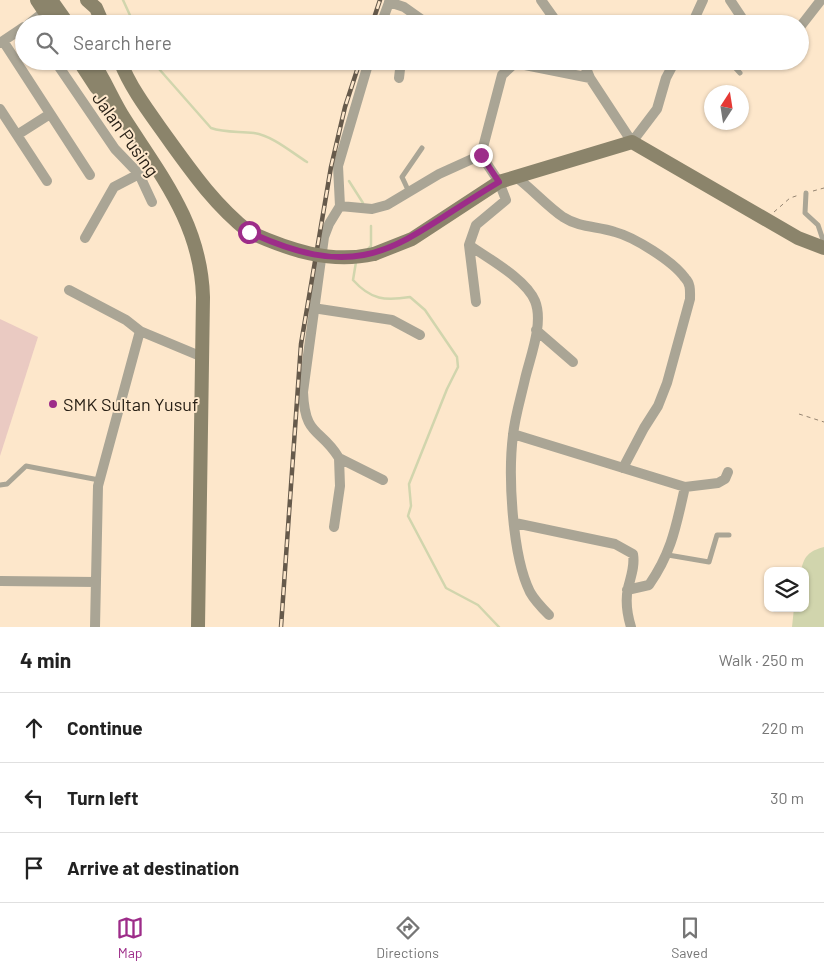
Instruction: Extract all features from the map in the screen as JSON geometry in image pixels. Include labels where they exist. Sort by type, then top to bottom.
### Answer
[{"type":"street","points":[[37,0],[52,8]]},
{"type":"street","points":[[87,0],[96,8],[99,15]]},
{"type":"street","points":[[542,0],[552,15]]},
{"type":"street","points":[[696,15],[703,0]]},
{"type":"street","points":[[730,0],[740,15]]},
{"type":"street","points":[[809,16],[821,0]]},
{"type":"street","points":[[384,15],[389,1],[404,7],[415,15]]},
{"type":"street","points":[[15,33],[2,42],[15,62]]},
{"type":"street","points":[[21,70],[90,175]]},
{"type":"street","name":"Jalan Pusing","points":[[61,70],[115,149],[138,174],[152,202]]},
{"type":"street","points":[[85,70],[96,86],[117,108],[169,187],[182,211],[198,255],[202,278],[198,627]]},
{"type":"street","points":[[98,70],[108,86],[117,108]]},
{"type":"street","points":[[124,70],[128,80],[196,179],[224,211],[249,232],[283,247],[313,255],[341,258],[374,254],[412,239],[499,182],[632,142],[657,108],[670,70]]},
{"type":"street","points":[[366,70],[338,166],[340,206],[329,224],[324,237],[303,392],[304,411],[309,425],[339,458],[383,480]]},
{"type":"street","points":[[399,78],[400,70]]},
{"type":"street","points":[[476,302],[469,245],[476,225],[506,200],[499,182],[481,155],[502,74],[507,70]]},
{"type":"street","points":[[550,70],[590,78]]},
{"type":"street","points":[[587,70],[632,142],[798,238],[824,248]]},
{"type":"street","points":[[0,109],[47,181]]},
{"type":"street","points":[[18,135],[50,114]]},
{"type":"street","points":[[340,206],[372,209],[387,205],[439,174],[481,155]]},
{"type":"street","points":[[85,238],[114,187],[138,174]]},
{"type":"street","points":[[516,177],[563,217],[585,227],[613,231],[637,242],[675,268],[686,278],[690,287],[690,299],[667,383],[658,406],[623,468]]},
{"type":"street","points":[[469,245],[506,270],[531,293],[538,312],[536,330],[512,434],[510,495],[522,570],[536,603],[549,615]]},
{"type":"street","points":[[69,290],[126,320],[140,331],[200,356]]},
{"type":"street","points":[[314,308],[392,320],[420,335]]},
{"type":"street","points":[[536,330],[573,362]]},
{"type":"street","points":[[95,627],[100,480],[140,331]]},
{"type":"street","points":[[512,434],[686,487],[718,484],[725,479],[728,472]]},
{"type":"street","points":[[334,527],[340,486],[339,458]]},
{"type":"street","points":[[627,590],[649,585],[668,555],[686,487]]},
{"type":"street","points":[[514,523],[626,548],[634,554],[635,563],[627,590],[626,611],[631,627]]},
{"type":"street","points":[[0,580],[96,582]]},
{"type":"lane","points":[[737,70],[740,73]]},
{"type":"lane","points":[[409,192],[402,177],[422,148]]},
{"type":"lane","points":[[806,193],[805,214],[818,226],[824,243]]},
{"type":"lane","points":[[0,485],[7,484],[26,466],[100,480]]},
{"type":"lane","points":[[668,555],[709,562],[717,535],[729,535]]},
{"type":"path","points":[[766,219],[790,198],[824,188]]},
{"type":"path","points":[[799,414],[824,422]]},
{"type":"shaded area","points":[[0,319],[38,337],[0,456]]},
{"type":"shaded area","points":[[824,547],[824,627],[792,627],[794,612],[809,612],[809,567],[802,567],[808,555],[814,550]]},
{"type":"waterway","points":[[123,0],[130,15]]},
{"type":"waterway","points":[[160,70],[211,128],[222,131],[248,132],[268,137],[307,162]]},
{"type":"waterway","points":[[349,181],[363,203]]},
{"type":"waterway","points":[[368,249],[371,246],[371,226]]},
{"type":"waterway","points":[[356,262],[353,280],[360,287],[379,298],[410,297],[425,310],[457,357],[458,367],[447,389],[409,484],[411,506],[408,516],[446,588],[478,605],[499,627]]},
{"type":"railway","points":[[375,15],[380,0]]},
{"type":"railway","points":[[281,627],[301,344],[331,167],[345,107],[357,70]]},
{"type":"place","name":"SMK Sultan Yusuf","points":[[53,404]]},
{"type":"route","points":[[249,232],[283,247],[313,255],[341,258],[364,257],[374,254],[412,239],[499,182],[481,155]]}]
